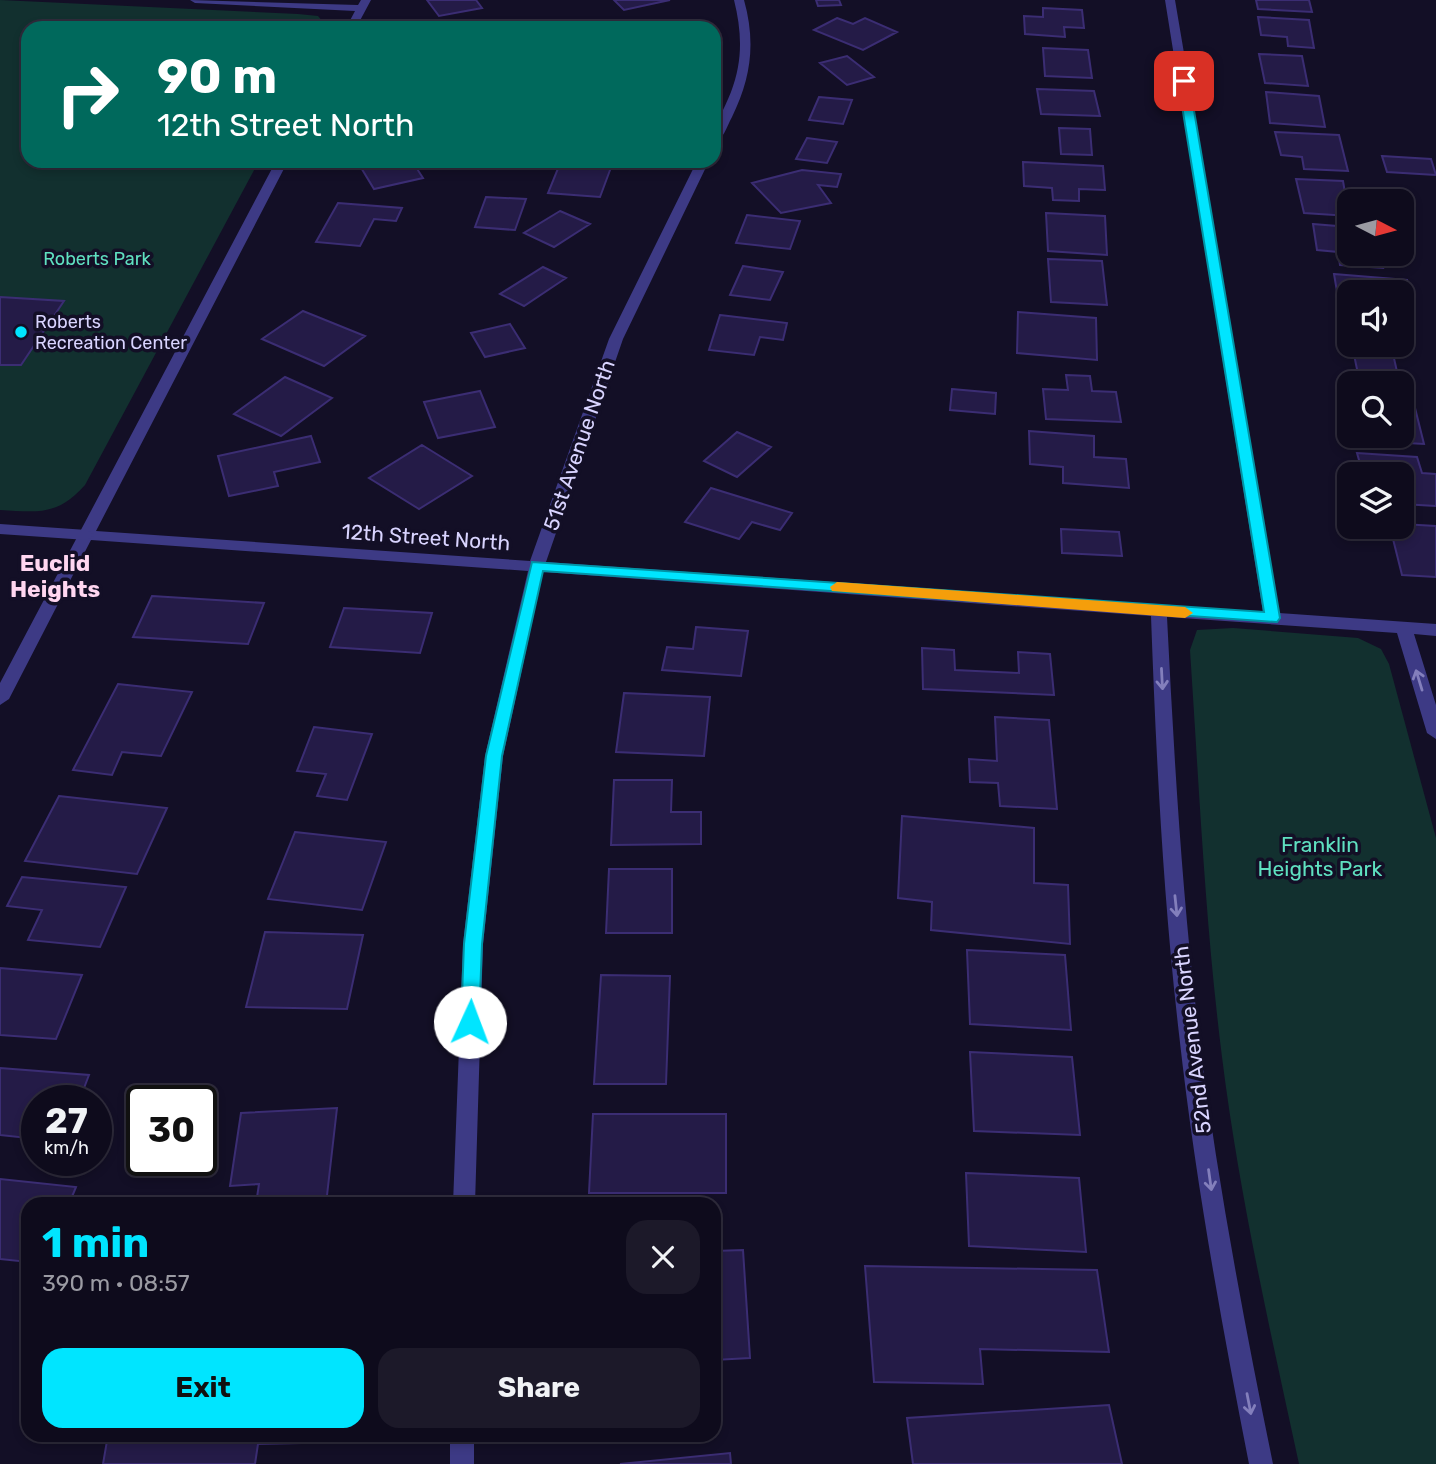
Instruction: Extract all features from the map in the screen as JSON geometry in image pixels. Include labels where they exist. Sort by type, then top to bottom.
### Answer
[{"type":"street","points":[[195,0],[363,4],[354,21]]},
{"type":"street","points":[[721,128],[735,102],[746,60],[747,25],[739,0]]},
{"type":"street","points":[[1170,0],[1272,618]]},
{"type":"street","points":[[0,699],[278,168]]},
{"type":"street","name":"51st Avenue North","points":[[464,1197],[473,944],[491,783],[537,565],[616,339],[700,168]]},
{"type":"street","name":"12th Street North","points":[[0,529],[1436,629]]},
{"type":"street","name":"52nd Avenue North","points":[[1159,611],[1175,894],[1194,1071],[1216,1226],[1261,1464]]},
{"type":"street","points":[[1403,627],[1436,733]]},
{"type":"street","points":[[462,1442],[462,1464]]},
{"type":"green space","name":"Roberts Park","points":[[0,0],[318,16],[322,21],[21,21],[21,168],[255,168],[85,485],[65,502],[47,510],[0,510]]},
{"type":"green space","name":"Franklin Heights Park","points":[[1233,628],[1358,638],[1381,649],[1389,664],[1436,838],[1436,1464],[1299,1464],[1237,1160],[1216,1006],[1207,904],[1190,650],[1197,630]]},
{"type":"building","points":[[427,0],[476,0],[482,8],[439,16]]},
{"type":"building","points":[[614,0],[670,0],[624,10]]},
{"type":"building","points":[[816,0],[839,0],[841,5],[818,6]]},
{"type":"building","points":[[1256,0],[1309,0],[1312,12],[1258,9]]},
{"type":"building","points":[[1043,8],[1082,10],[1084,28],[1064,27],[1065,37],[1025,34],[1024,16],[1043,17]]},
{"type":"building","points":[[1258,17],[1309,20],[1314,48],[1288,46],[1287,37],[1261,35]]},
{"type":"building","points":[[837,18],[853,24],[865,18],[897,32],[863,50],[814,30]]},
{"type":"building","points":[[618,20],[666,20],[666,21]]},
{"type":"building","points":[[1043,48],[1088,50],[1092,78],[1045,76]]},
{"type":"building","points":[[1259,54],[1302,56],[1308,86],[1265,83]]},
{"type":"building","points":[[847,56],[874,77],[847,85],[820,63]]},
{"type":"building","points":[[1037,89],[1094,91],[1100,116],[1041,114]]},
{"type":"building","points":[[1266,92],[1319,96],[1325,127],[1270,123]]},
{"type":"building","points":[[819,97],[852,100],[843,124],[809,120]]},
{"type":"building","points":[[1059,128],[1090,129],[1092,155],[1061,154]]},
{"type":"building","points":[[1275,132],[1339,135],[1348,171],[1304,169],[1302,157],[1281,155]]},
{"type":"building","points":[[807,138],[837,142],[827,163],[796,159]]},
{"type":"building","points":[[1382,156],[1431,159],[1436,175],[1387,172]]},
{"type":"building","points":[[1023,162],[1103,166],[1105,190],[1079,189],[1079,201],[1053,200],[1052,188],[1024,186]]},
{"type":"building","points":[[361,168],[417,168],[423,178],[374,189]]},
{"type":"building","points":[[558,168],[611,168],[600,197],[548,193]]},
{"type":"building","points":[[802,170],[841,174],[837,187],[818,185],[831,203],[781,213],[752,183]]},
{"type":"building","points":[[1296,179],[1343,181],[1344,189],[1337,189],[1337,215],[1304,213]]},
{"type":"building","points":[[486,197],[526,199],[515,230],[475,227]]},
{"type":"building","points":[[338,203],[402,208],[396,221],[374,219],[360,246],[316,242]]},
{"type":"building","points":[[560,211],[590,224],[554,247],[524,233]]},
{"type":"building","points":[[1046,213],[1105,216],[1107,255],[1048,251]]},
{"type":"building","points":[[747,215],[800,221],[790,249],[736,243]]},
{"type":"building","points":[[1313,224],[1337,226],[1337,252],[1317,250]]},
{"type":"building","points":[[1048,259],[1102,261],[1107,305],[1051,302]]},
{"type":"building","points":[[743,266],[783,272],[770,300],[730,295]]},
{"type":"building","points":[[543,267],[566,278],[524,306],[500,294]]},
{"type":"building","points":[[1334,274],[1407,280],[1337,280],[1337,292]]},
{"type":"building","name":"Roberts Recreation Center","points":[[0,297],[64,301],[21,365],[0,365]]},
{"type":"building","points":[[303,311],[365,336],[324,366],[262,339]]},
{"type":"building","points":[[1018,312],[1096,318],[1097,360],[1017,353]]},
{"type":"building","points":[[720,315],[787,323],[783,340],[760,337],[754,355],[709,350]]},
{"type":"building","points":[[510,324],[525,348],[485,357],[471,333]]},
{"type":"building","points":[[1354,357],[1394,357],[1397,371],[1357,371]]},
{"type":"building","points":[[1066,375],[1090,376],[1092,391],[1116,392],[1121,422],[1046,419],[1043,389],[1068,390]]},
{"type":"building","points":[[285,377],[332,398],[281,436],[234,414]]},
{"type":"building","points":[[952,389],[996,393],[995,414],[950,410]]},
{"type":"building","points":[[480,391],[495,427],[438,438],[424,402]]},
{"type":"building","points":[[1414,404],[1424,444],[1414,443]]},
{"type":"building","points":[[1029,431],[1094,436],[1094,457],[1126,459],[1129,488],[1063,483],[1063,467],[1030,464]]},
{"type":"building","points":[[737,432],[771,447],[737,477],[704,461]]},
{"type":"building","points":[[311,436],[320,462],[274,472],[278,486],[229,496],[218,456]]},
{"type":"building","points":[[422,445],[472,476],[419,509],[369,478]]},
{"type":"building","points":[[1357,453],[1417,457],[1422,473],[1436,474],[1436,506],[1414,505],[1414,462],[1360,462]]},
{"type":"building","points":[[711,488],[792,513],[780,530],[752,522],[739,539],[685,522]]},
{"type":"building","points":[[1414,525],[1436,526],[1436,577],[1402,575],[1393,539],[1414,539]]},
{"type":"building","points":[[1061,529],[1119,532],[1122,556],[1062,553]]},
{"type":"building","points":[[152,596],[264,603],[248,644],[133,637]]},
{"type":"building","points":[[344,608],[432,613],[420,653],[330,647]]},
{"type":"building","points":[[696,627],[748,631],[741,676],[662,670],[667,647],[693,649]]},
{"type":"building","points":[[922,648],[954,650],[955,670],[1019,673],[1018,652],[1050,654],[1054,695],[923,689]]},
{"type":"building","points":[[118,684],[192,692],[161,756],[122,752],[112,775],[73,770]]},
{"type":"building","points":[[624,693],[710,697],[704,756],[616,752]]},
{"type":"building","points":[[995,717],[1049,720],[1057,809],[1000,806],[998,783],[970,782],[969,759],[997,761]]},
{"type":"building","points":[[314,727],[372,734],[347,800],[317,796],[326,774],[297,771]]},
{"type":"building","points":[[614,780],[672,780],[671,812],[701,812],[701,844],[611,845]]},
{"type":"building","points":[[59,796],[167,808],[137,874],[25,861]]},
{"type":"building","points":[[902,816],[1034,828],[1034,883],[1068,885],[1070,944],[931,930],[932,902],[898,898]]},
{"type":"building","points":[[295,832],[386,842],[362,910],[268,899]]},
{"type":"building","points":[[609,869],[672,869],[672,933],[606,933]]},
{"type":"building","points":[[22,877],[126,887],[100,947],[28,940],[42,910],[7,906]]},
{"type":"building","points":[[265,932],[363,935],[347,1009],[246,1007]]},
{"type":"building","points":[[967,950],[1065,955],[1071,1030],[970,1024]]},
{"type":"building","points":[[0,968],[82,975],[56,1039],[0,1035]]},
{"type":"building","points":[[601,975],[670,976],[666,1084],[594,1084]]},
{"type":"building","points":[[970,1052],[1072,1057],[1080,1135],[974,1131]]},
{"type":"building","points":[[0,1068],[89,1075],[85,1085],[21,1085],[21,1137],[0,1135]]},
{"type":"building","points":[[337,1108],[327,1197],[257,1197],[259,1184],[230,1186],[241,1113]]},
{"type":"building","points":[[593,1114],[726,1114],[726,1193],[589,1193]]},
{"type":"building","points":[[966,1173],[1079,1178],[1086,1252],[969,1246]]},
{"type":"building","points":[[0,1179],[76,1187],[72,1197],[21,1197],[21,1261],[0,1259]]},
{"type":"building","points":[[743,1250],[750,1358],[721,1360],[721,1251]]},
{"type":"building","points":[[865,1266],[1097,1270],[1109,1352],[980,1349],[983,1384],[874,1382]]},
{"type":"building","points":[[1109,1405],[1122,1464],[913,1464],[907,1418]]},
{"type":"building","points":[[107,1442],[301,1442],[258,1444],[255,1464],[103,1464]]},
{"type":"building","points":[[730,1453],[731,1464],[620,1464]]},
{"type":"slow traffic","points":[[837,587],[1185,613]]},
{"type":"place","name":"Roberts Recreation Center","points":[[21,332]]},
{"type":"district","name":"Euclid Heights","points":[[55,576]]},
{"type":"route","points":[[470,1022],[473,944],[494,756],[537,565],[1272,618],[1184,81]]}]
